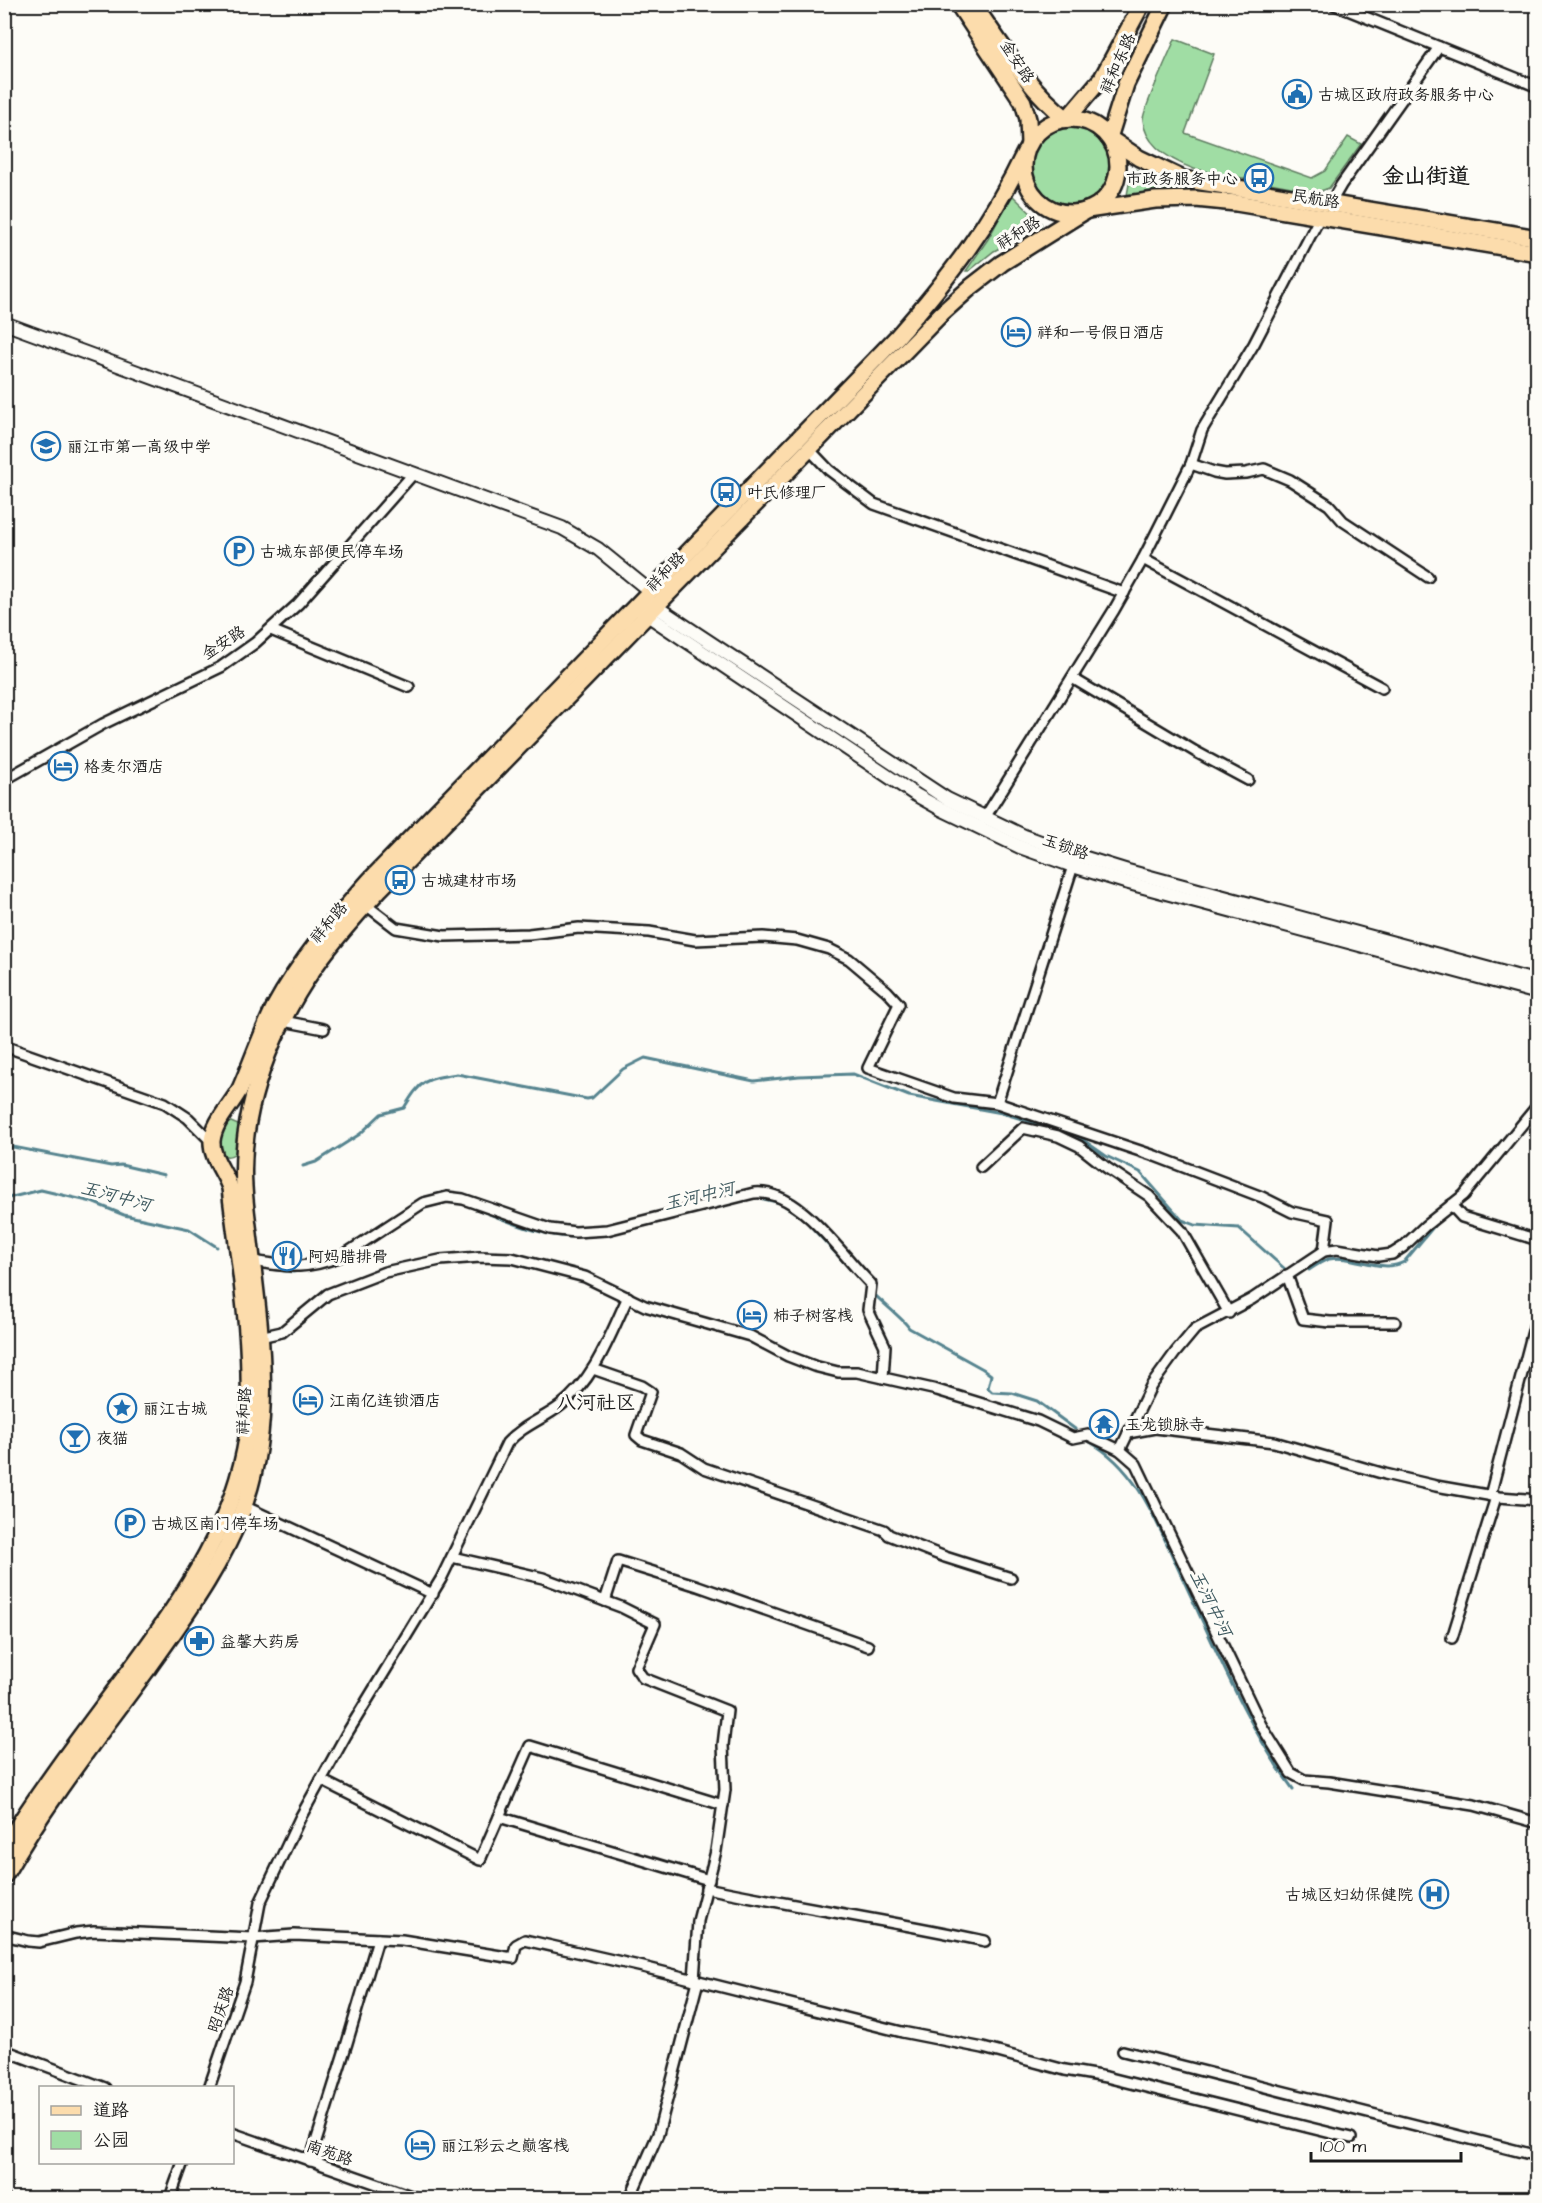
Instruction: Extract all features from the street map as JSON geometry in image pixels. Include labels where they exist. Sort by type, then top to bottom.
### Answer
[{"type":"main road","name":"金安路","points":[[958,4],[1023,102],[1028,119],[1027,148]]},
{"type":"main road","name":"金安路","points":[[973,4],[1023,76],[1047,102],[1067,119]]},
{"type":"main road","name":"祥和东路","points":[[1067,119],[1102,78],[1142,4]]},
{"type":"main road","name":"祥和东路","points":[[1109,138],[1126,84],[1165,4]]},
{"type":"main road","points":[[1067,119],[1090,122],[1097,126],[1109,138],[1118,162],[1116,179],[1108,195],[1087,210],[1061,213],[1038,201],[1028,187],[1023,161],[1034,136],[1047,125],[1067,119]]},
{"type":"main road","name":"民航路","points":[[1109,138],[1139,158],[1183,178],[1538,238]]},
{"type":"main road","name":"祥和路","points":[[4,1876],[43,1812],[182,1621],[218,1562],[244,1506],[255,1467],[263,1422],[261,1337],[244,1187],[245,1160],[249,1121],[262,1071],[283,1021],[318,963],[366,905],[923,307],[986,225],[1027,148]]},
{"type":"main road","name":"民航路","points":[[1087,210],[1155,200],[1196,199],[1236,202],[1538,253]]},
{"type":"main road","name":"祥和路","points":[[4,1848],[46,1784],[171,1613],[206,1556],[226,1515],[235,1490],[250,1421],[249,1349],[230,1188],[212,1149],[212,1142],[215,1129],[240,1088],[274,1009],[295,973],[319,939],[370,879],[971,286],[1018,253],[1087,210]]},
{"type":"main road","points":[[224,1115],[237,1116],[249,1121]]},
{"type":"main road","points":[[221,1166],[232,1168],[245,1160]]},
{"type":"street","points":[[1333,4],[1538,87]]},
{"type":"street","points":[[1330,204],[1439,47]]},
{"type":"street","points":[[984,819],[1143,559],[1191,464],[1202,430],[1254,344],[1320,217]]},
{"type":"street","points":[[4,323],[548,523],[575,535],[598,549],[647,604]]},
{"type":"street","points":[[809,448],[829,470],[874,504],[1124,593]]},
{"type":"street","points":[[1191,464],[1225,474],[1264,469],[1290,480],[1329,505],[1342,521],[1428,577]]},
{"type":"street","name":"金安路","points":[[4,780],[103,724],[221,667],[271,630],[298,604],[414,473]]},
{"type":"street","points":[[1143,559],[1382,688]]},
{"type":"street","name":"玉锁路","points":[[647,604],[922,785],[984,819],[1024,836],[1102,864],[1538,982]]},
{"type":"street","name":"玉锁路","points":[[647,604],[925,800],[993,835],[1073,866],[1538,993]]},
{"type":"street","points":[[271,630],[409,687]]},
{"type":"street","points":[[1072,678],[1196,752],[1248,780]]},
{"type":"street","points":[[997,1103],[1073,866]]},
{"type":"street","points":[[366,905],[396,928],[444,936],[529,934],[579,928],[649,932],[695,940],[781,938],[821,946],[849,959],[899,1004],[868,1068],[954,1098],[997,1103],[1155,1156],[1262,1197],[1292,1212],[1328,1220],[1324,1251]]},
{"type":"street","points":[[283,1021],[324,1029]]},
{"type":"street","points":[[4,1046],[165,1103],[188,1118],[212,1142]]},
{"type":"street","points":[[1120,1450],[1151,1386],[1195,1329],[1228,1313],[1324,1251],[1337,1249],[1378,1256],[1392,1254],[1403,1247],[1464,1195],[1538,1105]]},
{"type":"street","points":[[981,1167],[1023,1128],[1058,1136],[1079,1146],[1149,1196],[1173,1220],[1228,1313]]},
{"type":"street","points":[[252,1261],[293,1268],[342,1256],[423,1203],[439,1198],[463,1199],[550,1229],[586,1233],[607,1230],[754,1193],[778,1195],[804,1212],[871,1284],[868,1310],[885,1346],[882,1378]]},
{"type":"street","points":[[1451,1205],[1462,1217],[1538,1240]]},
{"type":"street","points":[[261,1337],[282,1332],[328,1294],[385,1272],[440,1260],[480,1257],[512,1258],[585,1277],[645,1306],[750,1336],[788,1356],[814,1366],[838,1372],[857,1372],[937,1390],[1038,1421],[1073,1438],[1088,1435],[1120,1450],[1136,1464],[1261,1725],[1291,1773],[1304,1780],[1474,1805],[1538,1823]]},
{"type":"street","points":[[1287,1275],[1303,1319],[1330,1322],[1395,1322]]},
{"type":"street","name":"昭庆路","points":[[210,2086],[245,1983],[261,1902],[300,1818],[433,1594],[507,1443],[522,1430],[560,1406],[582,1384],[593,1369],[628,1297]]},
{"type":"street","points":[[1452,1638],[1493,1496],[1538,1312]]},
{"type":"street","points":[[593,1369],[642,1386],[651,1392],[636,1435],[642,1440],[675,1450],[704,1468],[884,1530],[889,1535],[945,1557],[1011,1578]]},
{"type":"street","points":[[1128,1433],[1155,1428],[1274,1442],[1385,1474],[1493,1496],[1538,1500]]},
{"type":"street","points":[[244,1506],[433,1594]]},
{"type":"street","points":[[452,1557],[543,1578],[605,1601],[655,1624],[636,1668],[640,1676],[727,1712],[723,1745],[726,1778],[723,1805],[716,1851],[698,1921],[696,1980],[658,2134],[630,2199]]},
{"type":"street","points":[[605,1601],[618,1561],[698,1586],[868,1646]]},
{"type":"street","points":[[321,1780],[480,1860],[530,1746],[723,1805]]},
{"type":"street","points":[[498,1817],[707,1884],[774,1902],[908,1924],[985,1941]]},
{"type":"street","points":[[4,1935],[39,1942],[94,1931],[253,1938],[294,1935],[402,1940],[513,1958],[516,1944],[525,1940],[902,2032],[983,2048],[1065,2070],[1106,2077],[1351,2138]]},
{"type":"street","points":[[310,2161],[378,1939]]},
{"type":"street","points":[[4,2050],[100,2086]]},
{"type":"street","points":[[1123,2051],[1538,2156]]},
{"type":"street","name":"南苑路","points":[[234,2134],[417,2199]]},
{"type":"street","points":[[170,2199],[183,2164]]},
{"type":"green space","points":[[1175,39],[1214,54],[1185,133],[1312,178],[1325,171],[1348,137],[1361,144],[1329,188],[1318,192],[1194,169],[1161,152],[1149,138],[1143,120],[1151,94]]},
{"type":"green space","points":[[1063,128],[1079,128],[1093,134],[1104,145],[1110,159],[1110,175],[1104,189],[1093,200],[1079,206],[1063,206],[1049,200],[1038,189],[1032,175],[1032,159],[1038,145],[1049,134]]},
{"type":"green space","points":[[1132,168],[1156,179],[1186,188],[1186,191],[1129,198],[1127,195]]},
{"type":"green space","points":[[1013,196],[1041,223],[1041,226],[994,251],[966,271],[988,239]]},
{"type":"green space","points":[[231,1122],[238,1125],[241,1130],[238,1151],[231,1156],[224,1156],[219,1153],[219,1136],[226,1124]]},
{"type":"waterway","points":[[303,1166],[316,1162],[360,1134],[381,1114],[404,1108],[424,1082],[457,1074],[587,1099],[592,1098],[623,1069],[645,1058],[754,1081],[799,1076],[853,1074],[909,1096],[1002,1113],[1076,1135],[1106,1156],[1140,1172],[1182,1220],[1195,1225],[1239,1228],[1285,1269]]},
{"type":"waterway","points":[[4,1149],[13,1147],[111,1166],[121,1165],[164,1175]]},
{"type":"waterway","name":"玉河中河","points":[[4,1199],[41,1190],[92,1202],[124,1215],[189,1229],[217,1247]]},
{"type":"waterway","name":"玉河中河","points":[[755,1197],[781,1203],[803,1218],[868,1288]]},
{"type":"waterway","name":"玉河中河","points":[[459,1202],[538,1231],[570,1237],[584,1236]]},
{"type":"waterway","points":[[1309,1270],[1326,1260],[1338,1258],[1386,1266],[1404,1262],[1434,1226]]},
{"type":"waterway","name":"玉河中河","points":[[263,1268],[293,1272],[317,1268]]},
{"type":"waterway","name":"玉河中河","points":[[873,1293],[909,1328],[991,1375],[988,1388],[992,1392],[1012,1393],[1037,1401],[1075,1429]]},
{"type":"waterway","name":"玉河中河","points":[[1090,1442],[1108,1454],[1123,1469],[1147,1503],[1247,1714],[1276,1765],[1293,1789]]},
{"type":"place","name":"古城区政府政务服务中心","points":[[1297,94]]},
{"type":"place","name":"市政务服务中心","points":[[1259,178]]},
{"type":"place","name":"祥和一号假日酒店","points":[[1016,332]]},
{"type":"place","name":"丽江市第一高级中学","points":[[46,446]]},
{"type":"place","name":"叶氏修理厂","points":[[726,492]]},
{"type":"place","name":"古城东部便民停车场","points":[[239,551]]},
{"type":"place","name":"格麦尔酒店","points":[[63,766]]},
{"type":"place","name":"古城建材市场","points":[[400,880]]},
{"type":"place","name":"阿妈腊排骨","points":[[287,1256]]},
{"type":"place","name":"柿子树客栈","points":[[752,1315]]},
{"type":"place","name":"江南亿连锁酒店","points":[[308,1400]]},
{"type":"place","name":"丽江古城","points":[[122,1408]]},
{"type":"place","name":"玉龙锁脉寺","points":[[1104,1424]]},
{"type":"place","name":"夜猫","points":[[75,1438]]},
{"type":"place","name":"古城区南门停车场","points":[[130,1523]]},
{"type":"place","name":"益馨大药房","points":[[199,1641]]},
{"type":"place","name":"古城区妇幼保健院","points":[[1434,1894]]},
{"type":"place","name":"丽江彩云之巅客栈","points":[[420,2145]]},
{"type":"district","name":"金山街道","points":[[1426,175]]},
{"type":"district","name":"八河社区","points":[[596,1402]]}]
